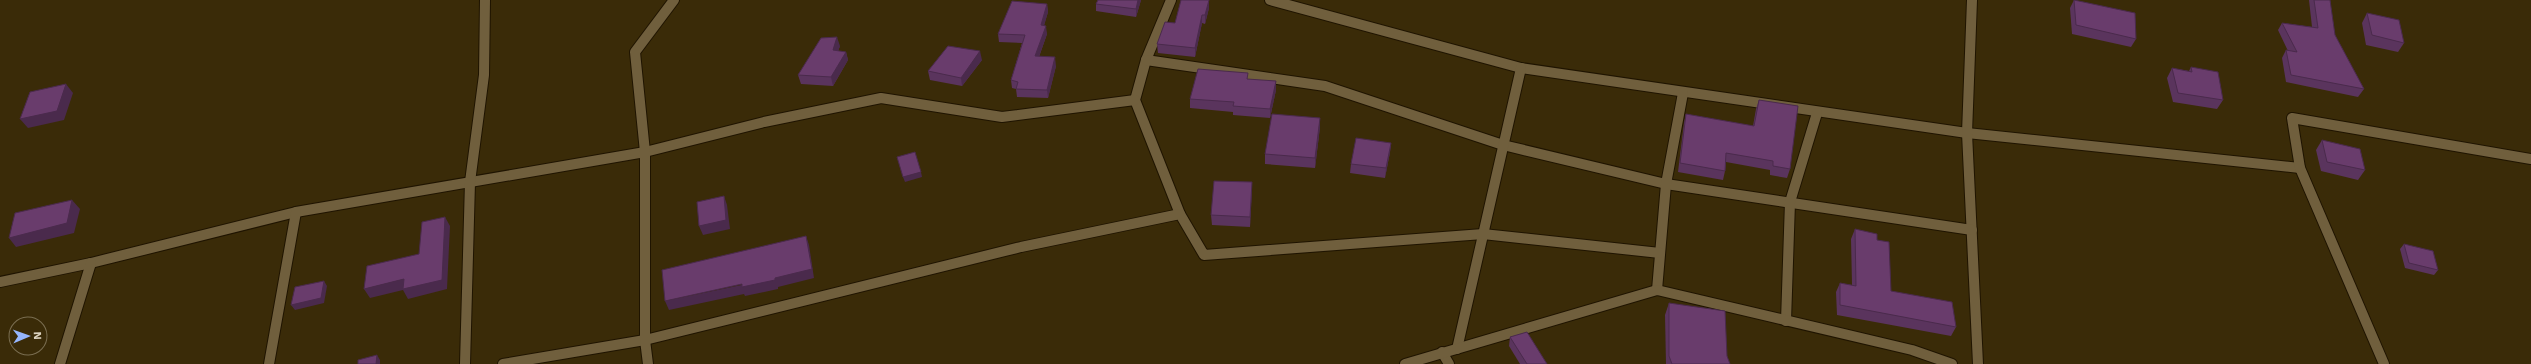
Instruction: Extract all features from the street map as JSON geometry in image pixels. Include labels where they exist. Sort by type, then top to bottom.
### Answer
[{"type":"street","points":[[465,364],[470,182],[484,75],[485,0]]},
{"type":"street","points":[[648,364],[645,340],[645,152],[635,52],[674,0]]},
{"type":"street","points":[[1171,0],[1146,60],[1135,100],[1180,214],[1204,255],[1483,234],[1660,253]]},
{"type":"street","points":[[1270,0],[1521,68],[1967,133],[2300,168]]},
{"type":"street","points":[[1972,0],[1967,133],[1978,364]]},
{"type":"street","points":[[1146,60],[1324,86],[1503,145],[1666,184],[1972,230]]},
{"type":"street","points":[[1456,349],[1521,68]]},
{"type":"street","points":[[1657,290],[1666,184],[1683,92]]},
{"type":"street","points":[[0,282],[92,263],[296,212],[645,152],[764,122],[881,98],[1002,117],[1135,100]]},
{"type":"street","points":[[1786,321],[1790,202],[1817,112]]},
{"type":"street","points":[[2384,364],[2300,168],[2292,118],[2531,159]]},
{"type":"street","points":[[269,364],[296,212]]},
{"type":"street","points":[[503,364],[645,340],[1022,247],[1180,214]]},
{"type":"street","points":[[60,364],[92,263]]},
{"type":"street","points":[[1405,364],[1657,290],[1912,350],[1952,364]]},
{"type":"street","points":[[1442,352],[1448,364]]},
{"type":"building","points":[[1098,0],[1138,0],[1136,9],[1096,4]]},
{"type":"building","points":[[1181,0],[1209,0],[1205,15],[1202,15],[1195,48],[1157,44],[1165,22],[1175,23]]},
{"type":"building","points":[[2074,0],[2135,13],[2136,39],[2076,25]]},
{"type":"building","points":[[2314,0],[2330,0],[2335,35],[2364,89],[2291,75],[2286,50],[2297,52],[2282,23],[2318,28]]},
{"type":"building","points":[[1012,1],[1047,4],[1041,25],[1046,26],[1035,56],[1055,57],[1047,90],[1016,89],[1018,82],[1011,80],[1025,35],[998,34]]},
{"type":"building","points":[[2367,13],[2399,20],[2404,43],[2372,35]]},
{"type":"building","points":[[837,37],[833,50],[846,52],[831,77],[798,75],[821,38]]},
{"type":"building","points":[[948,46],[980,51],[961,78],[928,71]]},
{"type":"building","points":[[2191,67],[2218,72],[2223,100],[2178,93],[2172,68],[2192,72]]},
{"type":"building","points":[[1198,69],[1248,73],[1247,79],[1276,81],[1270,109],[1233,106],[1234,102],[1190,99]]},
{"type":"building","points":[[66,84],[57,111],[20,119],[30,92]]},
{"type":"building","points":[[1759,100],[1798,106],[1790,169],[1773,166],[1773,161],[1726,153],[1725,171],[1680,163],[1686,114],[1754,126]]},
{"type":"building","points":[[1272,114],[1320,118],[1315,158],[1265,154]]},
{"type":"building","points":[[1356,138],[1391,143],[1386,168],[1351,164]]},
{"type":"building","points":[[2322,140],[2360,149],[2365,170],[2327,162]]},
{"type":"building","points":[[915,152],[921,172],[903,177],[897,157]]},
{"type":"building","points":[[1214,181],[1252,182],[1250,217],[1211,215]]},
{"type":"building","points":[[724,196],[726,220],[699,226],[697,202]]},
{"type":"building","points":[[72,200],[67,223],[9,238],[15,213]]},
{"type":"building","points":[[445,217],[442,280],[403,289],[404,279],[364,289],[367,266],[419,254],[422,222]]},
{"type":"building","points":[[1855,229],[1877,234],[1877,240],[1889,242],[1891,291],[1952,302],[1956,327],[1840,305],[1840,283],[1856,286]]},
{"type":"building","points":[[806,236],[812,269],[775,278],[775,280],[742,287],[742,284],[665,301],[662,270]]},
{"type":"building","points":[[2404,244],[2433,251],[2438,270],[2409,263]]},
{"type":"building","points":[[324,281],[321,298],[291,305],[295,287]]},
{"type":"building","points":[[1669,303],[1725,311],[1727,356],[1730,364],[1672,364],[1669,356]]},
{"type":"building","points":[[1527,332],[1547,364],[1527,364],[1510,337]]},
{"type":"building","points":[[377,355],[376,364],[358,364],[358,360]]}]
